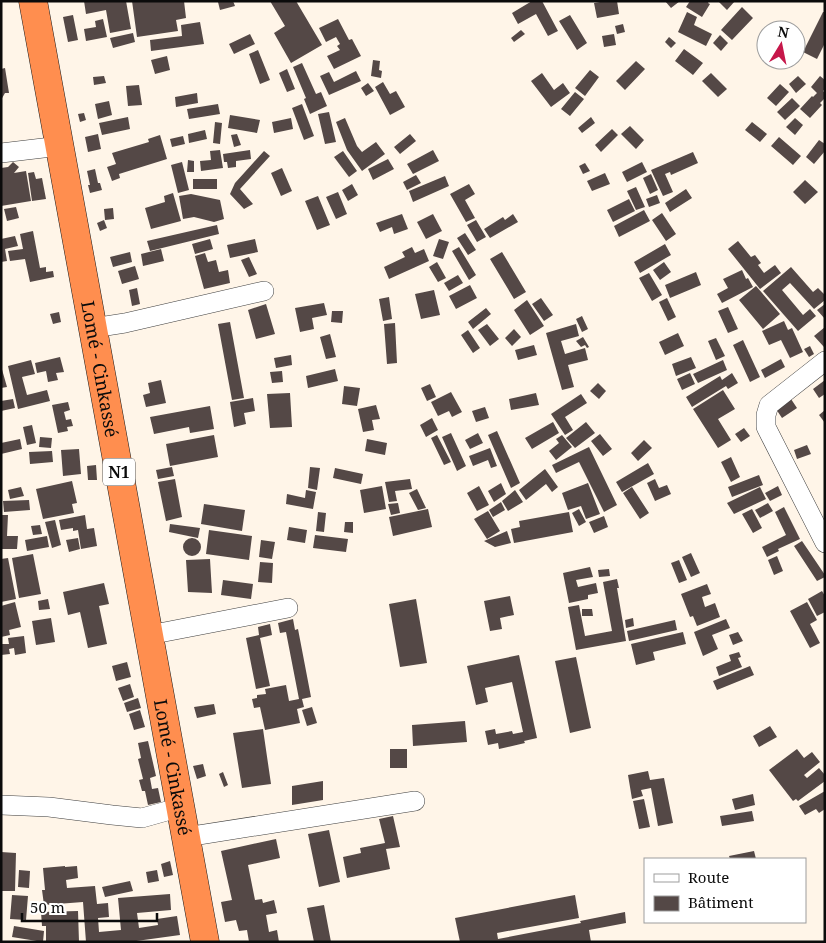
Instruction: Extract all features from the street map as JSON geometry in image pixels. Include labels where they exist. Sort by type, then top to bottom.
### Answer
[{"type":"highway","name":"Lomé - Cinkassé","points":[[33,1],[205,942]]},
{"type":"street","points":[[1,154],[60,146]]},
{"type":"street","points":[[93,328],[125,323],[264,291]]},
{"type":"street","points":[[825,361],[769,405],[766,415],[766,427],[825,543]]},
{"type":"street","points":[[149,635],[288,608]]},
{"type":"street","points":[[186,837],[415,801]]},
{"type":"street","points":[[1,805],[49,807],[112,816],[142,818],[181,807]]},
{"type":"building","points":[[84,1],[126,1],[131,29],[110,33],[106,10],[86,14]]},
{"type":"building","points":[[132,1],[184,1],[186,18],[176,20],[178,31],[137,37]]},
{"type":"building","points":[[233,1],[235,6],[220,10],[218,2]]},
{"type":"building","points":[[270,1],[296,1],[322,45],[291,63],[274,33],[285,26]]},
{"type":"building","points":[[532,1],[542,1],[558,31],[548,36],[536,14],[518,24],[512,13]]},
{"type":"building","points":[[617,1],[619,14],[597,18],[594,3]]},
{"type":"building","points":[[665,1],[680,1],[671,8]]},
{"type":"building","points":[[690,1],[709,1],[708,3],[710,4],[702,17],[686,7]]},
{"type":"building","points":[[718,1],[735,1],[727,10]]},
{"type":"building","points":[[742,7],[753,18],[732,40],[721,30]]},
{"type":"building","points":[[687,12],[697,17],[694,25],[712,34],[706,46],[678,32]]},
{"type":"building","points":[[823,12],[825,12],[825,43],[817,59],[806,54],[806,46]]},
{"type":"building","points":[[73,15],[78,40],[68,42],[63,17]]},
{"type":"building","points":[[570,15],[587,43],[577,50],[559,21]]},
{"type":"building","points":[[103,19],[107,37],[86,41],[84,29],[96,27],[95,21]]},
{"type":"building","points":[[338,19],[349,40],[352,39],[361,56],[334,69],[327,56],[340,50],[337,46],[340,44],[336,37],[326,42],[319,28]]},
{"type":"building","points":[[200,22],[204,44],[151,51],[150,40],[182,36],[181,25]]},
{"type":"building","points":[[623,24],[625,32],[617,34],[615,26]]},
{"type":"building","points":[[521,30],[525,34],[514,42],[511,38]]},
{"type":"building","points":[[133,33],[135,42],[113,48],[110,38]]},
{"type":"building","points":[[250,34],[255,44],[234,54],[229,44]]},
{"type":"building","points":[[614,34],[616,45],[604,47],[602,36]]},
{"type":"building","points":[[720,35],[728,43],[721,51],[713,43]]},
{"type":"building","points":[[669,37],[676,43],[671,48],[665,42]]},
{"type":"building","points":[[684,49],[703,63],[693,75],[675,61]]},
{"type":"building","points":[[258,50],[270,80],[260,84],[249,54]]},
{"type":"building","points":[[167,56],[170,70],[155,74],[151,60]]},
{"type":"building","points":[[373,60],[380,61],[379,70],[382,71],[381,78],[371,76]]},
{"type":"building","points":[[636,61],[645,69],[625,90],[616,81]]},
{"type":"building","points":[[302,63],[316,94],[321,92],[327,106],[310,114],[304,99],[306,98],[293,67]]},
{"type":"building","points":[[5,68],[9,93],[5,93],[1,100],[1,69]]},
{"type":"building","points":[[287,69],[295,89],[287,92],[279,73]]},
{"type":"building","points":[[590,70],[599,77],[585,96],[575,88]]},
{"type":"building","points":[[356,71],[361,81],[329,95],[320,76],[329,72],[334,82]]},
{"type":"building","points":[[542,73],[554,90],[563,83],[570,93],[551,107],[531,81]]},
{"type":"building","points":[[711,73],[727,89],[718,97],[702,81]]},
{"type":"building","points":[[104,76],[106,83],[94,85],[93,77]]},
{"type":"building","points":[[798,76],[806,84],[796,93],[789,84]]},
{"type":"building","points":[[820,76],[825,80],[825,89],[823,91],[825,98],[820,103],[822,105],[810,118],[800,109],[817,93],[811,87]]},
{"type":"building","points":[[383,82],[390,94],[396,91],[405,107],[390,115],[375,87]]},
{"type":"building","points":[[368,83],[374,91],[366,96],[361,88]]},
{"type":"building","points":[[780,84],[789,92],[776,106],[767,98]]},
{"type":"building","points":[[139,85],[142,105],[128,106],[126,86]]},
{"type":"building","points":[[575,92],[584,99],[570,116],[561,109]]},
{"type":"building","points":[[197,93],[198,103],[176,107],[175,97]]},
{"type":"building","points":[[792,98],[800,106],[785,120],[777,112]]},
{"type":"building","points":[[109,101],[112,115],[98,119],[95,104]]},
{"type":"building","points":[[218,104],[220,114],[189,119],[187,109]]},
{"type":"building","points":[[302,104],[314,136],[304,140],[292,108]]},
{"type":"building","points":[[329,112],[336,142],[325,144],[318,114]]},
{"type":"building","points":[[84,113],[86,120],[80,122],[78,114]]},
{"type":"building","points":[[230,115],[260,120],[257,133],[228,128]]},
{"type":"building","points":[[128,117],[130,129],[102,135],[99,123]]},
{"type":"building","points":[[591,117],[595,123],[582,133],[578,128]]},
{"type":"building","points":[[291,118],[293,129],[274,133],[272,122]]},
{"type":"building","points":[[345,118],[357,146],[362,152],[376,142],[385,154],[362,171],[347,150],[336,122]]},
{"type":"building","points":[[795,118],[803,125],[795,135],[786,127]]},
{"type":"building","points":[[215,122],[222,123],[220,144],[213,143]]},
{"type":"building","points":[[752,122],[767,134],[760,142],[745,130]]},
{"type":"building","points":[[630,126],[644,140],[636,149],[621,134]]},
{"type":"building","points":[[612,129],[618,135],[601,152],[595,145]]},
{"type":"building","points":[[205,130],[207,139],[189,143],[188,134]]},
{"type":"building","points":[[98,134],[101,149],[88,152],[85,137]]},
{"type":"building","points":[[237,134],[241,145],[234,147],[231,135]]},
{"type":"building","points":[[410,134],[416,141],[400,154],[394,147]]},
{"type":"building","points":[[160,135],[167,159],[119,174],[120,178],[112,181],[107,167],[116,164],[112,153],[149,142],[148,139]]},
{"type":"building","points":[[183,136],[185,144],[172,147],[170,139]]},
{"type":"building","points":[[779,137],[801,156],[793,165],[771,146]]},
{"type":"building","points":[[819,140],[825,144],[825,151],[814,164],[806,157]]},
{"type":"building","points":[[220,150],[223,168],[201,171],[200,161],[211,160],[210,151]]},
{"type":"building","points":[[250,150],[251,159],[236,161],[236,167],[228,168],[227,162],[224,162],[223,154]]},
{"type":"building","points":[[433,150],[439,161],[413,174],[407,164]]},
{"type":"building","points":[[264,151],[270,156],[240,189],[253,204],[244,209],[230,194],[235,183]]},
{"type":"building","points":[[343,151],[357,171],[349,177],[334,157]]},
{"type":"building","points":[[693,152],[698,163],[671,175],[670,172],[665,174],[673,192],[663,196],[651,170]]},
{"type":"building","points":[[388,159],[394,169],[373,180],[368,169]]},
{"type":"building","points":[[188,160],[194,161],[194,172],[187,172]]},
{"type":"building","points":[[13,162],[19,167],[14,173],[26,171],[31,201],[1,206],[1,168],[8,167]]},
{"type":"building","points":[[182,162],[189,190],[178,193],[171,165]]},
{"type":"building","points":[[642,162],[647,172],[627,182],[622,172]]},
{"type":"building","points":[[585,163],[590,171],[583,174],[579,166]]},
{"type":"building","points":[[282,168],[292,191],[281,196],[271,173]]},
{"type":"building","points":[[95,169],[98,183],[100,183],[102,190],[90,193],[87,171]]},
{"type":"building","points":[[34,172],[36,179],[42,178],[46,199],[32,201],[28,173]]},
{"type":"building","points":[[605,173],[610,184],[592,191],[587,181]]},
{"type":"building","points":[[651,174],[658,190],[650,194],[643,178]]},
{"type":"building","points":[[416,175],[421,183],[407,190],[403,182]]},
{"type":"building","points":[[445,176],[449,186],[413,202],[409,191]]},
{"type":"building","points":[[193,179],[217,179],[217,189],[193,189]]},
{"type":"building","points":[[805,180],[818,192],[805,204],[793,192]]},
{"type":"building","points":[[352,184],[358,195],[348,201],[342,190]]},
{"type":"building","points":[[469,184],[475,194],[465,200],[475,218],[466,222],[450,194]]},
{"type":"building","points":[[636,187],[645,207],[636,210],[627,191]]},
{"type":"building","points":[[686,189],[692,198],[670,212],[665,203]]},
{"type":"building","points":[[338,192],[347,214],[336,219],[326,197]]},
{"type":"building","points":[[173,193],[181,221],[151,229],[145,208],[165,202],[164,196]]},
{"type":"building","points":[[191,194],[220,200],[224,219],[214,222],[194,217],[183,219],[179,196]]},
{"type":"building","points":[[657,195],[660,203],[649,207],[646,199]]},
{"type":"building","points":[[318,196],[330,225],[317,230],[305,201]]},
{"type":"building","points":[[629,199],[635,211],[613,222],[607,210]]},
{"type":"building","points":[[16,207],[19,218],[7,221],[4,209]]},
{"type":"building","points":[[113,208],[114,219],[105,220],[104,209]]},
{"type":"building","points":[[644,210],[650,221],[619,237],[614,226]]},
{"type":"building","points":[[662,213],[676,234],[666,241],[652,220]]},
{"type":"building","points":[[402,214],[408,229],[394,234],[392,227],[380,232],[376,223]]},
{"type":"building","points":[[433,214],[442,231],[426,239],[417,222]]},
{"type":"building","points":[[513,214],[518,222],[490,238],[484,229],[503,217],[505,220]]},
{"type":"building","points":[[104,220],[107,228],[100,231],[97,223]]},
{"type":"building","points":[[476,220],[486,237],[477,242],[467,225]]},
{"type":"building","points":[[217,225],[219,234],[150,251],[147,241]]},
{"type":"building","points":[[33,231],[40,268],[46,267],[46,272],[53,271],[54,277],[30,282],[25,259],[10,261],[8,251],[23,249],[20,234]]},
{"type":"building","points":[[465,233],[476,250],[468,255],[457,238]]},
{"type":"building","points":[[15,236],[18,246],[5,249],[7,261],[1,262],[1,239]]},
{"type":"building","points":[[210,239],[213,249],[195,254],[192,244]]},
{"type":"building","points":[[255,239],[258,252],[230,258],[227,245]]},
{"type":"building","points":[[439,239],[449,242],[443,259],[433,256]]},
{"type":"building","points":[[738,241],[751,257],[755,255],[761,263],[758,265],[764,273],[775,265],[781,273],[760,289],[728,249]]},
{"type":"building","points":[[665,244],[671,255],[640,273],[634,262]]},
{"type":"building","points":[[412,247],[415,253],[424,249],[429,261],[389,279],[384,267],[405,257],[402,252]]},
{"type":"building","points":[[459,247],[476,275],[469,280],[452,251]]},
{"type":"building","points":[[161,249],[164,261],[143,266],[141,254]]},
{"type":"building","points":[[130,252],[132,262],[113,267],[110,257]]},
{"type":"building","points":[[502,252],[526,292],[514,299],[490,259]]},
{"type":"building","points":[[205,253],[208,262],[216,260],[219,272],[228,270],[230,283],[204,289],[195,256]]},
{"type":"building","points":[[249,257],[257,274],[249,277],[241,260]]},
{"type":"building","points":[[437,262],[446,278],[438,282],[429,267]]},
{"type":"building","points":[[664,262],[671,272],[660,280],[653,270]]},
{"type":"building","points":[[135,266],[139,279],[122,284],[118,271]]},
{"type":"building","points":[[791,267],[813,292],[818,288],[825,295],[825,300],[814,309],[790,283],[782,290],[803,315],[810,309],[816,316],[798,331],[763,291]]},
{"type":"building","points":[[742,270],[746,279],[748,278],[753,287],[722,303],[717,294],[728,288],[723,279]]},
{"type":"building","points":[[696,272],[701,285],[670,298],[665,285]]},
{"type":"building","points":[[649,273],[662,295],[652,301],[639,278]]},
{"type":"building","points":[[458,275],[463,283],[449,291],[444,283]]},
{"type":"building","points":[[470,285],[477,298],[456,309],[449,296]]},
{"type":"building","points":[[756,286],[780,314],[763,329],[739,300]]},
{"type":"building","points":[[137,288],[140,304],[132,306],[129,290]]},
{"type":"building","points":[[434,290],[440,315],[421,319],[415,294]]},
{"type":"building","points":[[389,297],[392,319],[383,321],[379,299]]},
{"type":"building","points":[[541,298],[553,315],[544,321],[532,304]]},
{"type":"building","points":[[667,298],[676,317],[668,321],[659,302]]},
{"type":"building","points":[[527,300],[544,326],[530,335],[514,310]]},
{"type":"building","points":[[324,303],[327,315],[312,318],[314,329],[300,332],[295,308]]},
{"type":"building","points":[[266,304],[275,334],[256,339],[248,310]]},
{"type":"building","points":[[825,304],[825,319],[817,310]]},
{"type":"building","points":[[728,307],[738,329],[728,333],[718,311]]},
{"type":"building","points":[[486,308],[491,314],[473,329],[468,322]]},
{"type":"building","points":[[332,311],[343,311],[342,323],[331,322]]},
{"type":"building","points":[[59,312],[61,322],[53,324],[50,314]]},
{"type":"building","points":[[582,316],[588,329],[582,332],[576,319]]},
{"type":"building","points":[[784,321],[788,330],[792,328],[803,352],[790,358],[781,340],[769,345],[762,331]]},
{"type":"building","points":[[230,322],[244,398],[232,400],[218,324]]},
{"type":"building","points":[[395,323],[397,363],[387,364],[384,324]]},
{"type":"building","points":[[487,324],[499,339],[490,346],[478,330]]},
{"type":"building","points":[[576,324],[579,336],[561,341],[565,354],[585,348],[588,360],[568,365],[574,387],[562,390],[546,333]]},
{"type":"building","points":[[825,327],[825,346],[824,347],[814,336]]},
{"type":"building","points":[[514,329],[521,337],[512,346],[505,338]]},
{"type":"building","points":[[468,330],[480,348],[473,353],[461,335]]},
{"type":"building","points":[[678,333],[684,346],[665,355],[659,342]]},
{"type":"building","points":[[330,334],[336,357],[326,359],[320,337]]},
{"type":"building","points":[[583,337],[589,347],[587,348],[585,345],[581,347],[576,341]]},
{"type":"building","points":[[716,338],[725,356],[716,360],[708,341]]},
{"type":"building","points":[[743,340],[760,377],[750,382],[733,345]]},
{"type":"building","points":[[534,345],[537,355],[518,360],[515,350]]},
{"type":"building","points":[[810,346],[814,354],[809,357],[804,349]]},
{"type":"building","points":[[291,355],[292,365],[276,368],[274,358]]},
{"type":"building","points":[[60,357],[64,372],[56,373],[58,380],[48,382],[46,371],[37,373],[35,363]]},
{"type":"building","points":[[691,357],[696,368],[676,376],[672,364]]},
{"type":"building","points":[[781,359],[785,367],[765,378],[761,370]]},
{"type":"building","points":[[31,360],[35,374],[22,377],[27,395],[47,390],[50,401],[18,409],[8,366]]},
{"type":"building","points":[[723,360],[727,370],[698,383],[693,374]]},
{"type":"building","points":[[1,366],[7,387],[1,388]]},
{"type":"building","points":[[335,369],[338,381],[308,388],[306,376]]},
{"type":"building","points":[[282,371],[283,382],[272,383],[270,372]]},
{"type":"building","points":[[690,373],[695,384],[682,390],[677,379]]},
{"type":"building","points":[[732,373],[738,383],[728,389],[726,386],[692,407],[686,397],[720,376],[722,380]]},
{"type":"building","points":[[161,380],[166,403],[146,407],[143,395],[150,393],[148,383]]},
{"type":"building","points":[[825,380],[825,394],[819,398],[813,389]]},
{"type":"building","points":[[598,383],[606,391],[599,399],[590,391]]},
{"type":"building","points":[[430,384],[436,397],[427,401],[421,388]]},
{"type":"building","points":[[344,386],[360,388],[357,406],[342,404]]},
{"type":"building","points":[[723,390],[735,409],[718,419],[731,440],[718,448],[693,409]]},
{"type":"building","points":[[451,392],[462,412],[452,417],[449,411],[438,416],[431,402]]},
{"type":"building","points":[[290,393],[292,427],[270,428],[267,394]]},
{"type":"building","points":[[536,393],[539,405],[511,410],[509,399]]},
{"type":"building","points":[[581,394],[587,403],[565,417],[573,430],[565,435],[551,414]]},
{"type":"building","points":[[253,398],[255,411],[244,413],[246,424],[234,427],[230,402]]},
{"type":"building","points":[[13,399],[15,408],[1,411],[1,401]]},
{"type":"building","points":[[791,399],[797,408],[782,418],[776,409]]},
{"type":"building","points":[[68,402],[70,410],[64,412],[66,420],[71,419],[73,426],[67,427],[68,431],[58,433],[52,405]]},
{"type":"building","points":[[376,405],[380,419],[372,420],[374,430],[363,432],[358,409]]},
{"type":"building","points":[[210,406],[214,429],[190,433],[189,427],[154,434],[150,417]]},
{"type":"building","points":[[485,407],[489,418],[476,422],[472,411]]},
{"type":"building","points":[[825,410],[825,423],[819,415]]},
{"type":"building","points":[[432,418],[438,430],[426,437],[420,425]]},
{"type":"building","points":[[553,422],[559,433],[532,449],[525,438]]},
{"type":"building","points":[[586,422],[595,433],[575,448],[566,438]]},
{"type":"building","points":[[32,425],[36,443],[27,445],[23,427]]},
{"type":"building","points":[[744,428],[750,436],[741,442],[735,434]]},
{"type":"building","points":[[497,431],[520,483],[511,488],[488,435]]},
{"type":"building","points":[[451,433],[466,466],[457,471],[442,437]]},
{"type":"building","points":[[478,433],[483,443],[470,449],[465,440]]},
{"type":"building","points":[[600,434],[612,449],[603,456],[591,441]]},
{"type":"building","points":[[214,435],[218,457],[170,466],[166,444]]},
{"type":"building","points":[[437,435],[451,462],[444,465],[431,438]]},
{"type":"building","points":[[562,435],[572,447],[556,460],[549,451],[559,443],[556,439]]},
{"type":"building","points":[[40,437],[52,438],[51,448],[39,447]]},
{"type":"building","points":[[20,439],[22,449],[1,454],[1,443]]},
{"type":"building","points":[[367,439],[387,443],[385,455],[365,451]]},
{"type":"building","points":[[644,440],[652,448],[638,461],[631,453]]},
{"type":"building","points":[[807,445],[811,454],[797,459],[794,450]]},
{"type":"building","points":[[589,447],[617,505],[604,512],[579,462],[556,473],[552,465]]},
{"type":"building","points":[[490,448],[497,466],[491,468],[488,460],[473,466],[469,456]]},
{"type":"building","points":[[79,449],[81,474],[63,476],[61,450]]},
{"type":"building","points":[[52,451],[53,462],[30,464],[29,452]]},
{"type":"building","points":[[731,457],[740,477],[731,482],[721,462]]},
{"type":"building","points":[[648,463],[654,474],[622,492],[616,482]]},
{"type":"building","points":[[96,465],[97,480],[88,480],[87,466]]},
{"type":"building","points":[[172,467],[174,476],[158,479],[156,470]]},
{"type":"building","points":[[310,467],[320,468],[317,490],[308,488]]},
{"type":"building","points":[[335,468],[363,474],[361,484],[333,478]]},
{"type":"building","points":[[545,469],[558,487],[552,492],[546,484],[526,500],[519,490]]},
{"type":"building","points":[[759,475],[763,485],[732,497],[728,487]]},
{"type":"building","points":[[175,479],[182,517],[166,521],[158,482]]},
{"type":"building","points":[[410,479],[412,489],[395,491],[397,501],[389,502],[385,482]]},
{"type":"building","points":[[655,479],[659,488],[667,485],[671,494],[655,501],[647,483]]},
{"type":"building","points":[[72,481],[77,503],[72,504],[74,513],[43,519],[36,489]]},
{"type":"building","points":[[501,483],[506,494],[494,502],[488,491]]},
{"type":"building","points":[[588,483],[600,514],[586,519],[581,506],[568,510],[562,493]]},
{"type":"building","points":[[382,486],[386,509],[364,513],[360,490]]},
{"type":"building","points":[[479,486],[489,505],[477,511],[467,493]]},
{"type":"building","points":[[778,486],[782,495],[770,501],[765,493]]},
{"type":"building","points":[[21,487],[24,496],[10,499],[8,490]]},
{"type":"building","points":[[632,487],[649,513],[640,519],[623,493]]},
{"type":"building","points":[[760,487],[766,499],[734,514],[727,503]]},
{"type":"building","points":[[417,489],[426,508],[418,510],[409,493]]},
{"type":"building","points":[[306,490],[316,492],[313,509],[286,504],[287,494],[305,498]]},
{"type":"building","points":[[515,490],[523,502],[508,511],[502,501]]},
{"type":"building","points":[[29,500],[30,510],[4,512],[3,501]]},
{"type":"building","points":[[501,502],[505,510],[493,517],[489,510]]},
{"type":"building","points":[[398,503],[400,513],[391,515],[388,504]]},
{"type":"building","points":[[768,503],[773,511],[760,518],[755,510]]},
{"type":"building","points":[[204,504],[245,510],[242,531],[201,524]]},
{"type":"building","points":[[784,507],[800,539],[778,549],[779,551],[767,557],[762,547],[786,535],[775,512]]},
{"type":"building","points":[[428,509],[432,527],[393,536],[389,517]]},
{"type":"building","points":[[579,509],[586,522],[579,526],[572,513]]},
{"type":"building","points":[[752,509],[762,528],[753,533],[742,514]]},
{"type":"building","points":[[488,511],[500,531],[487,539],[474,519]]},
{"type":"building","points":[[318,512],[326,513],[324,532],[316,531]]},
{"type":"building","points":[[569,512],[573,532],[514,543],[511,529],[520,527],[519,521]]},
{"type":"building","points":[[1,515],[8,515],[7,536],[18,536],[17,549],[1,549]]},
{"type":"building","points":[[85,515],[87,529],[94,528],[97,546],[81,549],[78,530],[73,531],[73,528],[61,530],[59,520]]},
{"type":"building","points":[[604,516],[608,527],[594,533],[589,522]]},
{"type":"building","points":[[55,520],[61,545],[52,548],[45,522]]},
{"type":"building","points":[[345,522],[353,522],[353,533],[344,532]]},
{"type":"building","points":[[170,524],[200,528],[198,538],[169,532]]},
{"type":"building","points":[[40,525],[42,534],[33,535],[31,526]]},
{"type":"building","points":[[289,527],[307,530],[305,543],[287,540]]},
{"type":"building","points":[[209,530],[252,536],[249,560],[206,554]]},
{"type":"building","points":[[507,531],[511,543],[495,547],[484,541]]},
{"type":"building","points":[[315,535],[348,539],[346,552],[313,548]]},
{"type":"building","points":[[47,536],[49,547],[27,551],[25,540]]},
{"type":"building","points":[[78,538],[80,549],[69,552],[66,540]]},
{"type":"building","points":[[192,538],[198,541],[201,547],[198,553],[192,556],[186,553],[183,547],[186,541]]},
{"type":"building","points":[[261,540],[275,542],[272,559],[259,557]]},
{"type":"building","points":[[802,541],[825,575],[825,577],[817,581],[794,546]]},
{"type":"building","points":[[691,553],[700,573],[691,577],[682,557]]},
{"type":"building","points":[[33,554],[41,594],[19,598],[12,558]]},
{"type":"building","points":[[777,556],[783,571],[774,575],[768,560]]},
{"type":"building","points":[[8,558],[16,599],[1,602],[1,559]]},
{"type":"building","points":[[210,559],[212,593],[188,592],[186,560]]},
{"type":"building","points":[[679,560],[687,580],[679,583],[671,563]]},
{"type":"building","points":[[260,562],[273,563],[272,583],[258,582]]},
{"type":"building","points":[[590,567],[593,577],[576,580],[578,587],[596,583],[598,593],[588,595],[588,599],[569,603],[563,573]]},
{"type":"building","points":[[609,569],[610,576],[599,577],[598,570]]},
{"type":"building","points":[[617,579],[626,641],[576,650],[568,607],[579,605],[585,636],[612,631],[603,582]]},
{"type":"building","points":[[223,580],[253,584],[251,599],[221,595]]},
{"type":"building","points":[[104,583],[109,604],[99,606],[107,644],[88,648],[80,612],[68,615],[63,592]]},
{"type":"building","points":[[707,584],[711,594],[702,597],[705,607],[715,603],[720,617],[697,626],[693,616],[690,617],[681,594]]},
{"type":"building","points":[[822,591],[825,596],[825,612],[817,616],[808,599]]},
{"type":"building","points":[[510,596],[514,615],[500,618],[502,629],[490,631],[484,601]]},
{"type":"building","points":[[48,599],[50,609],[39,610],[38,601]]},
{"type":"building","points":[[416,599],[427,663],[400,667],[389,604]]},
{"type":"building","points":[[15,602],[21,627],[9,630],[10,635],[1,637],[1,606]]},
{"type":"building","points":[[807,602],[817,620],[810,624],[820,643],[810,648],[790,611]]},
{"type":"building","points":[[582,609],[592,609],[593,616],[582,616]]},
{"type":"building","points":[[51,618],[55,642],[36,645],[32,621]]},
{"type":"building","points":[[633,618],[634,626],[626,628],[625,620]]},
{"type":"building","points":[[293,619],[295,630],[298,629],[311,697],[302,699],[304,707],[297,709],[300,723],[265,730],[260,707],[254,708],[252,699],[257,698],[257,695],[266,694],[265,689],[286,685],[289,701],[299,699],[286,632],[280,633],[278,623]]},
{"type":"building","points":[[726,619],[730,628],[712,635],[718,649],[703,656],[694,632]]},
{"type":"building","points":[[675,620],[677,630],[629,641],[627,631]]},
{"type":"building","points":[[270,624],[272,635],[260,638],[270,686],[256,689],[246,638],[259,635],[258,627]]},
{"type":"building","points":[[683,632],[686,644],[653,652],[655,660],[636,665],[631,644]]},
{"type":"building","points":[[738,632],[743,641],[733,645],[729,635]]},
{"type":"building","points":[[24,636],[26,653],[15,655],[14,648],[9,649],[10,654],[1,655],[1,644],[9,644],[8,638]]},
{"type":"building","points":[[739,652],[741,657],[738,658],[742,667],[719,676],[716,667],[731,661],[729,655]]},
{"type":"building","points":[[519,655],[537,738],[499,749],[498,743],[488,745],[485,731],[495,729],[496,734],[512,731],[513,734],[523,732],[512,682],[485,688],[488,702],[476,705],[467,666]]},
{"type":"building","points":[[576,657],[591,728],[570,733],[555,661]]},
{"type":"building","points":[[127,662],[131,677],[116,681],[112,666]]},
{"type":"building","points":[[750,666],[754,675],[717,690],[713,681]]},
{"type":"building","points":[[130,684],[134,697],[123,701],[118,688]]},
{"type":"building","points":[[138,698],[141,708],[127,712],[124,703]]},
{"type":"building","points":[[214,704],[216,714],[197,718],[194,707]]},
{"type":"building","points":[[312,707],[317,723],[307,726],[302,710]]},
{"type":"building","points":[[140,710],[145,727],[134,730],[129,714]]},
{"type":"building","points":[[465,721],[467,742],[413,746],[412,725]]},
{"type":"building","points":[[770,726],[777,737],[759,747],[753,736]]},
{"type":"building","points":[[263,729],[271,784],[242,788],[233,733]]},
{"type":"building","points":[[148,741],[156,776],[150,778],[152,789],[158,788],[161,802],[148,805],[145,791],[142,791],[139,780],[143,779],[138,759],[141,758],[138,743]]},
{"type":"building","points":[[390,749],[407,749],[407,768],[390,768]]},
{"type":"building","points":[[797,749],[804,758],[812,752],[820,762],[804,775],[807,778],[819,768],[825,775],[825,781],[798,801],[796,799],[793,801],[769,770]]},
{"type":"building","points":[[203,764],[206,776],[197,779],[193,766]]},
{"type":"building","points":[[648,771],[650,780],[664,778],[673,823],[658,826],[651,788],[641,790],[643,796],[632,799],[628,775]]},
{"type":"building","points":[[223,772],[228,785],[224,787],[219,774]]},
{"type":"building","points":[[323,781],[323,800],[292,805],[292,786]]},
{"type":"building","points":[[825,791],[825,809],[819,813],[816,809],[805,815],[799,806]]},
{"type":"building","points":[[753,794],[755,805],[735,810],[732,799]]},
{"type":"building","points":[[644,799],[650,827],[639,829],[633,801]]},
{"type":"building","points":[[752,811],[754,821],[722,826],[720,816]]},
{"type":"building","points":[[393,816],[400,847],[386,849],[390,869],[347,878],[343,857],[361,853],[360,848],[385,843],[379,819]]},
{"type":"building","points":[[329,830],[340,882],[319,887],[308,834]]},
{"type":"building","points":[[276,839],[280,858],[248,865],[255,900],[262,899],[263,903],[274,900],[277,913],[266,915],[269,932],[277,930],[279,942],[249,942],[247,930],[239,931],[236,920],[225,922],[221,902],[232,900],[221,851]]},
{"type":"building","points":[[754,851],[756,858],[730,858],[729,856]]},
{"type":"building","points":[[1,852],[16,853],[15,891],[1,891]]},
{"type":"building","points":[[170,861],[173,875],[164,877],[161,864]]},
{"type":"building","points":[[77,866],[78,878],[66,880],[67,888],[95,886],[97,904],[108,903],[109,917],[98,918],[99,932],[121,930],[118,898],[170,894],[171,910],[137,913],[139,928],[158,925],[157,919],[177,916],[180,935],[129,942],[86,942],[83,902],[44,905],[42,890],[45,890],[43,868]]},
{"type":"building","points":[[19,870],[30,871],[29,888],[18,887]]},
{"type":"building","points":[[157,870],[159,881],[148,883],[146,872]]},
{"type":"building","points":[[130,881],[133,891],[105,897],[102,887]]},
{"type":"building","points":[[12,895],[28,896],[26,920],[10,919]]},
{"type":"building","points":[[575,895],[579,918],[497,933],[498,939],[581,923],[580,921],[625,912],[626,923],[589,930],[591,942],[460,942],[455,918]]},
{"type":"building","points":[[324,905],[331,942],[314,942],[307,908]]},
{"type":"building","points":[[78,911],[79,942],[46,942],[46,926],[42,926],[41,912]]},
{"type":"building","points":[[14,926],[44,931],[43,942],[12,937]]}]
